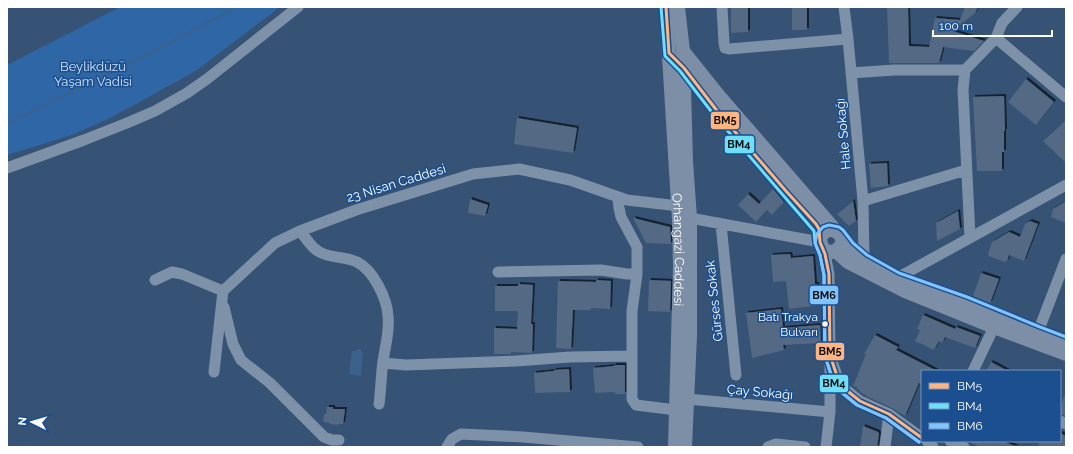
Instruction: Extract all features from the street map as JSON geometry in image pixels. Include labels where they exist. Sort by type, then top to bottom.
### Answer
[{"type":"main road","points":[[666,7],[676,52],[684,68],[709,100],[816,224],[826,247]]},
{"type":"main road","points":[[678,7],[676,52],[724,102],[849,246],[864,259],[897,278],[965,302],[1066,342]]},
{"type":"main road","name":"Orhangazi Caddesi","points":[[675,447],[680,266],[676,52]]},
{"type":"main road","name":"Orhangazi Caddesi","points":[[684,68],[690,218],[690,291],[685,447]]},
{"type":"main road","points":[[685,106],[687,100],[692,95],[697,94],[709,100]]},
{"type":"main road","points":[[826,247],[839,249],[842,243],[841,236],[838,232],[833,230],[826,231],[821,236],[826,247],[848,262],[905,291],[1066,354]]},
{"type":"street","points":[[7,168],[84,140],[156,111],[187,93],[207,79],[298,7]]},
{"type":"street","points":[[722,7],[725,48],[729,49],[848,39]]},
{"type":"street","name":"Hale Sokağı","points":[[844,7],[863,201],[864,259]]},
{"type":"street","points":[[970,237],[963,90],[965,70],[996,38],[1002,23],[1017,7]]},
{"type":"street","points":[[996,38],[1066,97]]},
{"type":"street","points":[[851,73],[894,70],[965,70]]},
{"type":"street","name":"23 Nisan Caddesi","points":[[222,295],[276,242],[300,231],[356,210],[473,174],[519,169],[570,180],[627,200],[678,206]]},
{"type":"street","points":[[863,201],[966,170]]},
{"type":"street","points":[[897,278],[1066,185]]},
{"type":"street","points":[[618,197],[621,217],[637,247],[637,274],[632,311],[632,399],[636,405],[676,410]]},
{"type":"street","points":[[690,218],[826,247],[829,274],[830,355],[830,412],[826,447]]},
{"type":"street","name":"Gürses Sokak","points":[[721,224],[736,375]]},
{"type":"street","points":[[300,231],[315,249],[323,254],[342,257],[357,262],[370,273],[383,296],[388,315],[388,328],[379,404]]},
{"type":"street","points":[[1038,332],[1066,259]]},
{"type":"street","points":[[498,272],[601,270],[637,274]]},
{"type":"street","points":[[155,280],[172,272],[182,274],[222,295],[233,344],[241,360],[270,383],[324,437],[332,440],[339,440]]},
{"type":"street","points":[[214,372],[222,295]]},
{"type":"street","points":[[973,370],[994,327]]},
{"type":"street","points":[[830,355],[840,385],[860,401],[889,414],[921,436]]},
{"type":"street","points":[[383,363],[406,366],[570,357],[632,356]]},
{"type":"street","name":"Çay Sokağı","points":[[687,399],[830,412]]},
{"type":"street","points":[[885,447],[889,414]]},
{"type":"street","points":[[447,447],[452,440],[461,434],[523,437],[638,447]]},
{"type":"street","points":[[952,442],[964,447]]},
{"type":"street","points":[[768,447],[776,444],[805,447]]},
{"type":"green space","name":"Beylikdüzü Yaşam Vadisi","points":[[120,7],[280,7],[197,70],[140,102],[106,120],[72,135],[7,155],[7,65]]},
{"type":"shaded area","points":[[357,349],[361,349],[361,352],[363,352],[361,376],[349,374],[352,351],[356,351]]},
{"type":"building","points":[[731,7],[748,7],[748,32],[731,33]]},
{"type":"building","points":[[792,7],[807,7],[807,30],[792,30]]},
{"type":"building","points":[[908,7],[909,46],[929,47],[935,18],[960,20],[965,7],[978,7],[975,13],[953,31],[984,41],[974,51],[943,47],[939,63],[889,63],[887,8]]},
{"type":"building","points":[[1026,79],[1054,102],[1036,125],[1008,102]]},
{"type":"building","points":[[1004,96],[1005,131],[1004,152],[1002,152],[1002,171],[977,171],[973,97]]},
{"type":"building","points":[[517,118],[577,128],[573,153],[514,144]]},
{"type":"building","points":[[1066,120],[1066,163],[1043,141]]},
{"type":"building","points":[[887,163],[888,186],[871,188],[869,164]]},
{"type":"building","points":[[773,189],[784,202],[772,215],[767,210],[756,222],[738,205],[748,194],[759,204]]},
{"type":"building","points":[[470,199],[488,205],[485,216],[468,213]]},
{"type":"building","points":[[853,201],[856,221],[849,226],[837,214]]},
{"type":"building","points":[[1066,201],[1066,223],[1051,217],[1053,209]]},
{"type":"building","points":[[958,211],[960,229],[937,241],[936,223]]},
{"type":"building","points":[[633,218],[670,227],[671,244],[646,243]]},
{"type":"building","points":[[1030,221],[1038,224],[1024,261],[1009,255],[1007,261],[1004,262],[989,256],[988,254],[992,242],[1009,232],[1020,237],[1025,224]]},
{"type":"building","points":[[790,254],[791,258],[813,256],[815,284],[817,284],[820,305],[789,309],[786,281],[773,282],[771,255]]},
{"type":"building","points":[[981,273],[999,279],[990,303],[973,296]]},
{"type":"building","points":[[596,280],[611,281],[610,309],[591,308],[591,310],[573,310],[571,349],[556,348],[558,281],[596,282]]},
{"type":"building","points":[[649,280],[671,281],[670,312],[648,311]]},
{"type":"building","points":[[518,284],[533,285],[531,324],[533,324],[532,353],[511,352],[511,354],[494,354],[494,328],[517,329],[518,312],[495,311],[495,286],[518,286]]},
{"type":"building","points":[[781,309],[783,328],[820,325],[821,343],[783,345],[784,350],[752,358],[746,313]]},
{"type":"building","points":[[923,315],[955,329],[956,327],[980,336],[975,348],[945,337],[942,343],[939,341],[934,350],[915,341],[920,330],[917,329]]},
{"type":"building","points":[[875,335],[898,347],[896,350],[935,370],[921,370],[921,384],[919,383],[905,416],[866,396],[857,389],[857,387],[853,386],[866,354],[864,354]]},
{"type":"building","points":[[991,362],[1006,370],[987,370]]},
{"type":"building","points":[[625,365],[625,394],[615,394],[615,392],[595,393],[593,368]]},
{"type":"building","points":[[569,369],[570,392],[535,393],[534,373]]},
{"type":"building","points":[[1066,392],[1066,416],[1061,414],[1061,404]]},
{"type":"building","points":[[327,407],[333,407],[333,409],[345,409],[343,424],[339,425],[323,422]]},
{"type":"building","points":[[863,426],[878,432],[877,447],[860,447]]},
{"type":"building","points":[[1061,434],[1066,436],[1066,447],[1038,447],[1040,442],[1061,442]]},
{"type":"building","points":[[969,442],[1005,442],[1017,447],[980,447]]},
{"type":"waterway","points":[[7,124],[156,50],[226,13],[234,7]]},
{"type":"transit line","name":"BM4","points":[[661,7],[665,56],[680,71],[714,115],[814,231],[815,243],[820,255],[824,275],[825,356],[835,387],[857,405],[886,418],[919,442]]},
{"type":"transit line","name":"BM5","points":[[666,7],[669,53],[684,68],[718,112],[819,229],[820,242],[825,254],[829,274],[830,355],[840,385],[860,401],[889,414],[921,437]]},
{"type":"transit line","name":"BM6","points":[[919,442],[886,418],[857,405],[835,387],[825,356],[824,275],[820,255],[815,243],[817,234],[823,227],[829,225],[839,227],[853,243],[867,255],[899,273],[967,297],[1066,337]]},
{"type":"place","name":"Batı Trakya Bulvarı","points":[[825,324]]}]
